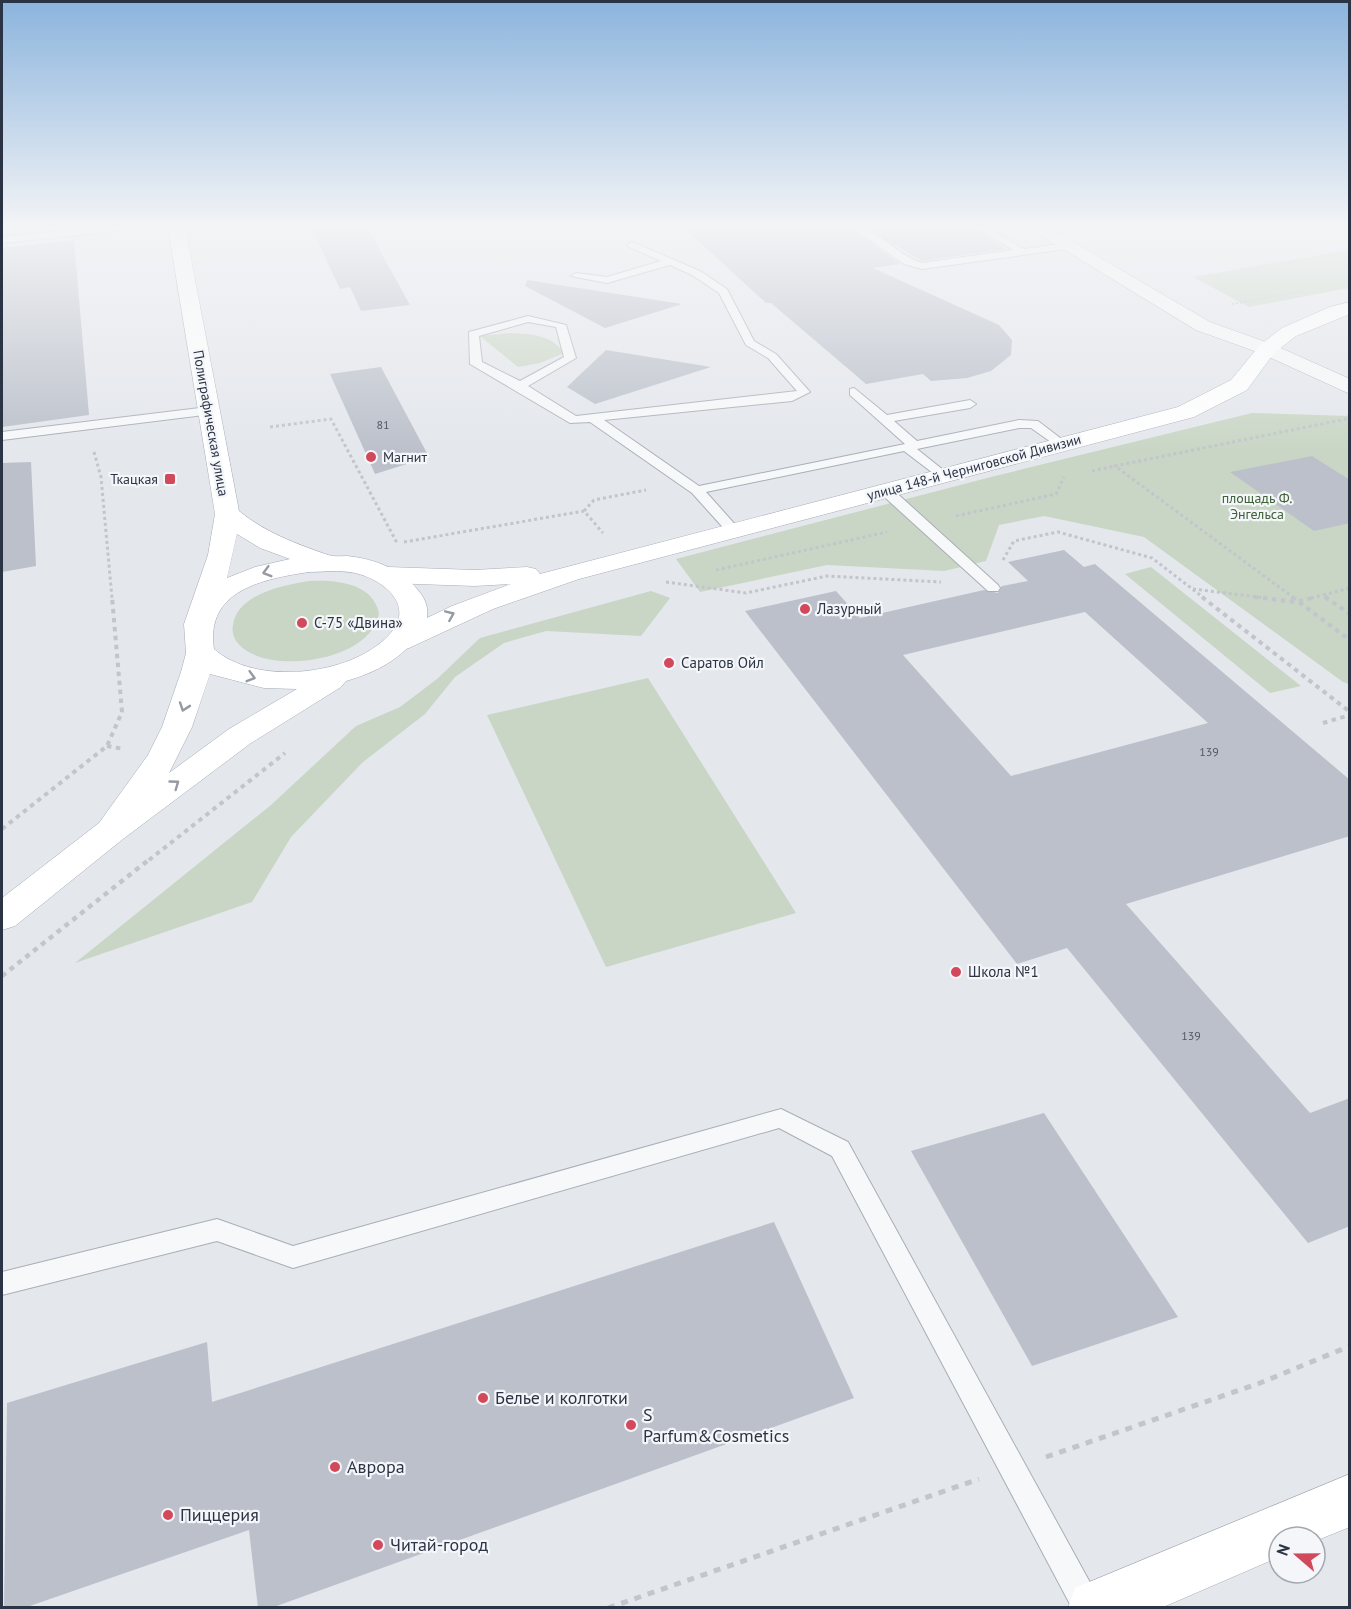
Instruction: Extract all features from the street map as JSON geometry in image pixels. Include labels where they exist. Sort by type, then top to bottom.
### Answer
[{"type":"main road","name":"Полиграфическая улица","points":[[189,302],[227,514],[221,555],[196,637],[200,651],[219,668],[259,680],[298,681],[345,672]]},
{"type":"main road","name":"улица 148-й Черниговской Дивизии","points":[[399,642],[478,603],[570,573],[1186,412],[1239,385],[1267,349],[1289,332],[1337,311],[1350,308]]},
{"type":"main road","name":"Полиграфическая улица","points":[[2,917],[111,831],[240,736],[345,672],[379,657],[399,642],[412,622],[413,601],[401,584],[388,575],[360,566],[328,562],[265,541],[244,529],[227,514]]},
{"type":"main road","name":"Полиграфическая улица","points":[[201,616],[208,606],[231,587],[261,573],[292,566],[328,562]]},
{"type":"main road","name":"улица 148-й Черниговской Дивизии","points":[[388,575],[475,578],[570,573]]},
{"type":"main road","name":"Полиграфическая улица","points":[[111,831],[152,775],[176,730],[200,651]]},
{"type":"main road","points":[[1095,1608],[1350,1500]]},
{"type":"street","points":[[1162,302],[1203,326],[1317,370],[1350,388]]},
{"type":"lane","points":[[520,386],[570,358],[561,325],[528,319],[473,334],[476,364],[520,386],[574,420],[792,397],[804,392],[772,356],[750,343],[729,302]]},
{"type":"lane","points":[[854,392],[885,419],[942,476]]},
{"type":"lane","points":[[885,419],[970,404]]},
{"type":"lane","points":[[2,436],[208,411]]},
{"type":"lane","points":[[592,418],[697,490],[733,530]]},
{"type":"lane","points":[[697,490],[1026,423],[1038,427],[1062,444]]},
{"type":"lane","points":[[885,490],[993,588]]},
{"type":"lane","points":[[2,1284],[217,1230],[293,1257],[781,1118],[840,1149],[1089,1608]]},
{"type":"path","points":[[1228,305],[1243,302]]},
{"type":"path","points":[[1084,473],[1346,419],[1350,414]]},
{"type":"path","points":[[270,427],[331,419],[395,543],[584,511],[594,500],[685,483]]},
{"type":"path","points":[[2,829],[107,746],[122,712],[101,477],[89,425]]},
{"type":"path","points":[[1115,466],[1350,640]]},
{"type":"path","points":[[712,571],[1056,494],[1064,477],[1074,475]]},
{"type":"path","points":[[584,511],[607,538]]},
{"type":"path","points":[[666,582],[746,593],[827,576],[955,583],[996,573],[1014,541],[1058,532],[1152,558],[1350,714]]},
{"type":"path","points":[[657,584],[677,579]]},
{"type":"path","points":[[1192,589],[1296,602],[1350,588]]},
{"type":"path","points":[[1323,595],[1350,614]]},
{"type":"path","points":[[1323,723],[1350,714]]},
{"type":"path","points":[[2,976],[293,747]]},
{"type":"green space","points":[[1240,302],[1275,302],[1249,307]]},
{"type":"green space","points":[[511,333],[534,335],[547,339],[554,342],[564,353],[540,363],[518,367],[480,336]]},
{"type":"green space","name":"площадь Ф. Энгельса","points":[[1252,413],[1349,416],[1349,684],[1343,682],[1144,537],[1044,516],[999,525],[986,561],[944,571],[827,565],[700,592],[676,559],[991,477]]},
{"type":"green space","points":[[1151,567],[1301,686],[1270,693],[1125,574]]},
{"type":"green space","points":[[309,581],[330,581],[351,585],[369,595],[379,613],[373,629],[360,642],[342,652],[299,661],[278,661],[259,657],[239,644],[233,635],[233,625],[236,614],[243,606],[263,593]]},
{"type":"green space","points":[[651,591],[670,598],[641,636],[546,631],[504,643],[455,677],[425,714],[363,762],[291,837],[252,902],[75,963],[271,805],[356,726],[400,707],[437,679],[480,638]]},
{"type":"green space","points":[[648,678],[796,913],[606,967],[487,715]]},
{"type":"building","points":[[2,302],[79,302],[89,415],[2,427]]},
{"type":"building","points":[[357,302],[408,302],[410,305],[361,311]]},
{"type":"building","points":[[556,302],[682,304],[605,328]]},
{"type":"building","points":[[948,302],[999,325],[1012,340],[1011,355],[991,371],[967,378],[931,381],[923,374],[866,384],[771,303],[766,303]]},
{"type":"building","points":[[606,350],[711,367],[595,404],[567,387]]},
{"type":"building","points":[[381,367],[429,457],[375,474],[330,374]]},
{"type":"building","points":[[1312,456],[1350,480],[1350,523],[1314,531],[1230,472]]},
{"type":"building","points":[[31,462],[36,566],[2,572],[2,463]]},
{"type":"building","points":[[1064,550],[1084,567],[1095,564],[1350,780],[1350,836],[1126,904],[1310,1113],[1350,1098],[1350,1226],[1308,1243],[1067,948],[1017,964],[745,611],[836,591],[860,618],[984,590],[998,593],[1002,586],[1028,581],[1008,562]],"holes":[[[1085,612],[1208,723],[1011,776],[903,655]]]},
{"type":"building","points":[[1044,1113],[1178,1317],[1032,1366],[911,1151]]},
{"type":"building","name":"Аврора","points":[[774,1222],[854,1398],[271,1608],[258,1608],[249,1530],[24,1608],[4,1608],[7,1403],[207,1342],[212,1402]]},
{"type":"place","name":"Магнит","points":[[371,457]]},
{"type":"place","name":"Ткацкая","points":[[170,479]]},
{"type":"place","name":"Лазурный","points":[[805,609]]},
{"type":"place","name":"С-75 «Двина»","points":[[302,623]]},
{"type":"place","name":"Саратов Ойл","points":[[669,663]]},
{"type":"place","name":"Школа №1","points":[[956,972]]},
{"type":"place","name":"Белье и колготки","points":[[483,1398]]},
{"type":"place","name":"S Parfum&Cosmetics","points":[[631,1425]]},
{"type":"place","name":"Аврора","points":[[335,1467]]},
{"type":"place","name":"Пиццерия","points":[[168,1515]]},
{"type":"place","name":"Читай-город","points":[[378,1545]]}]
